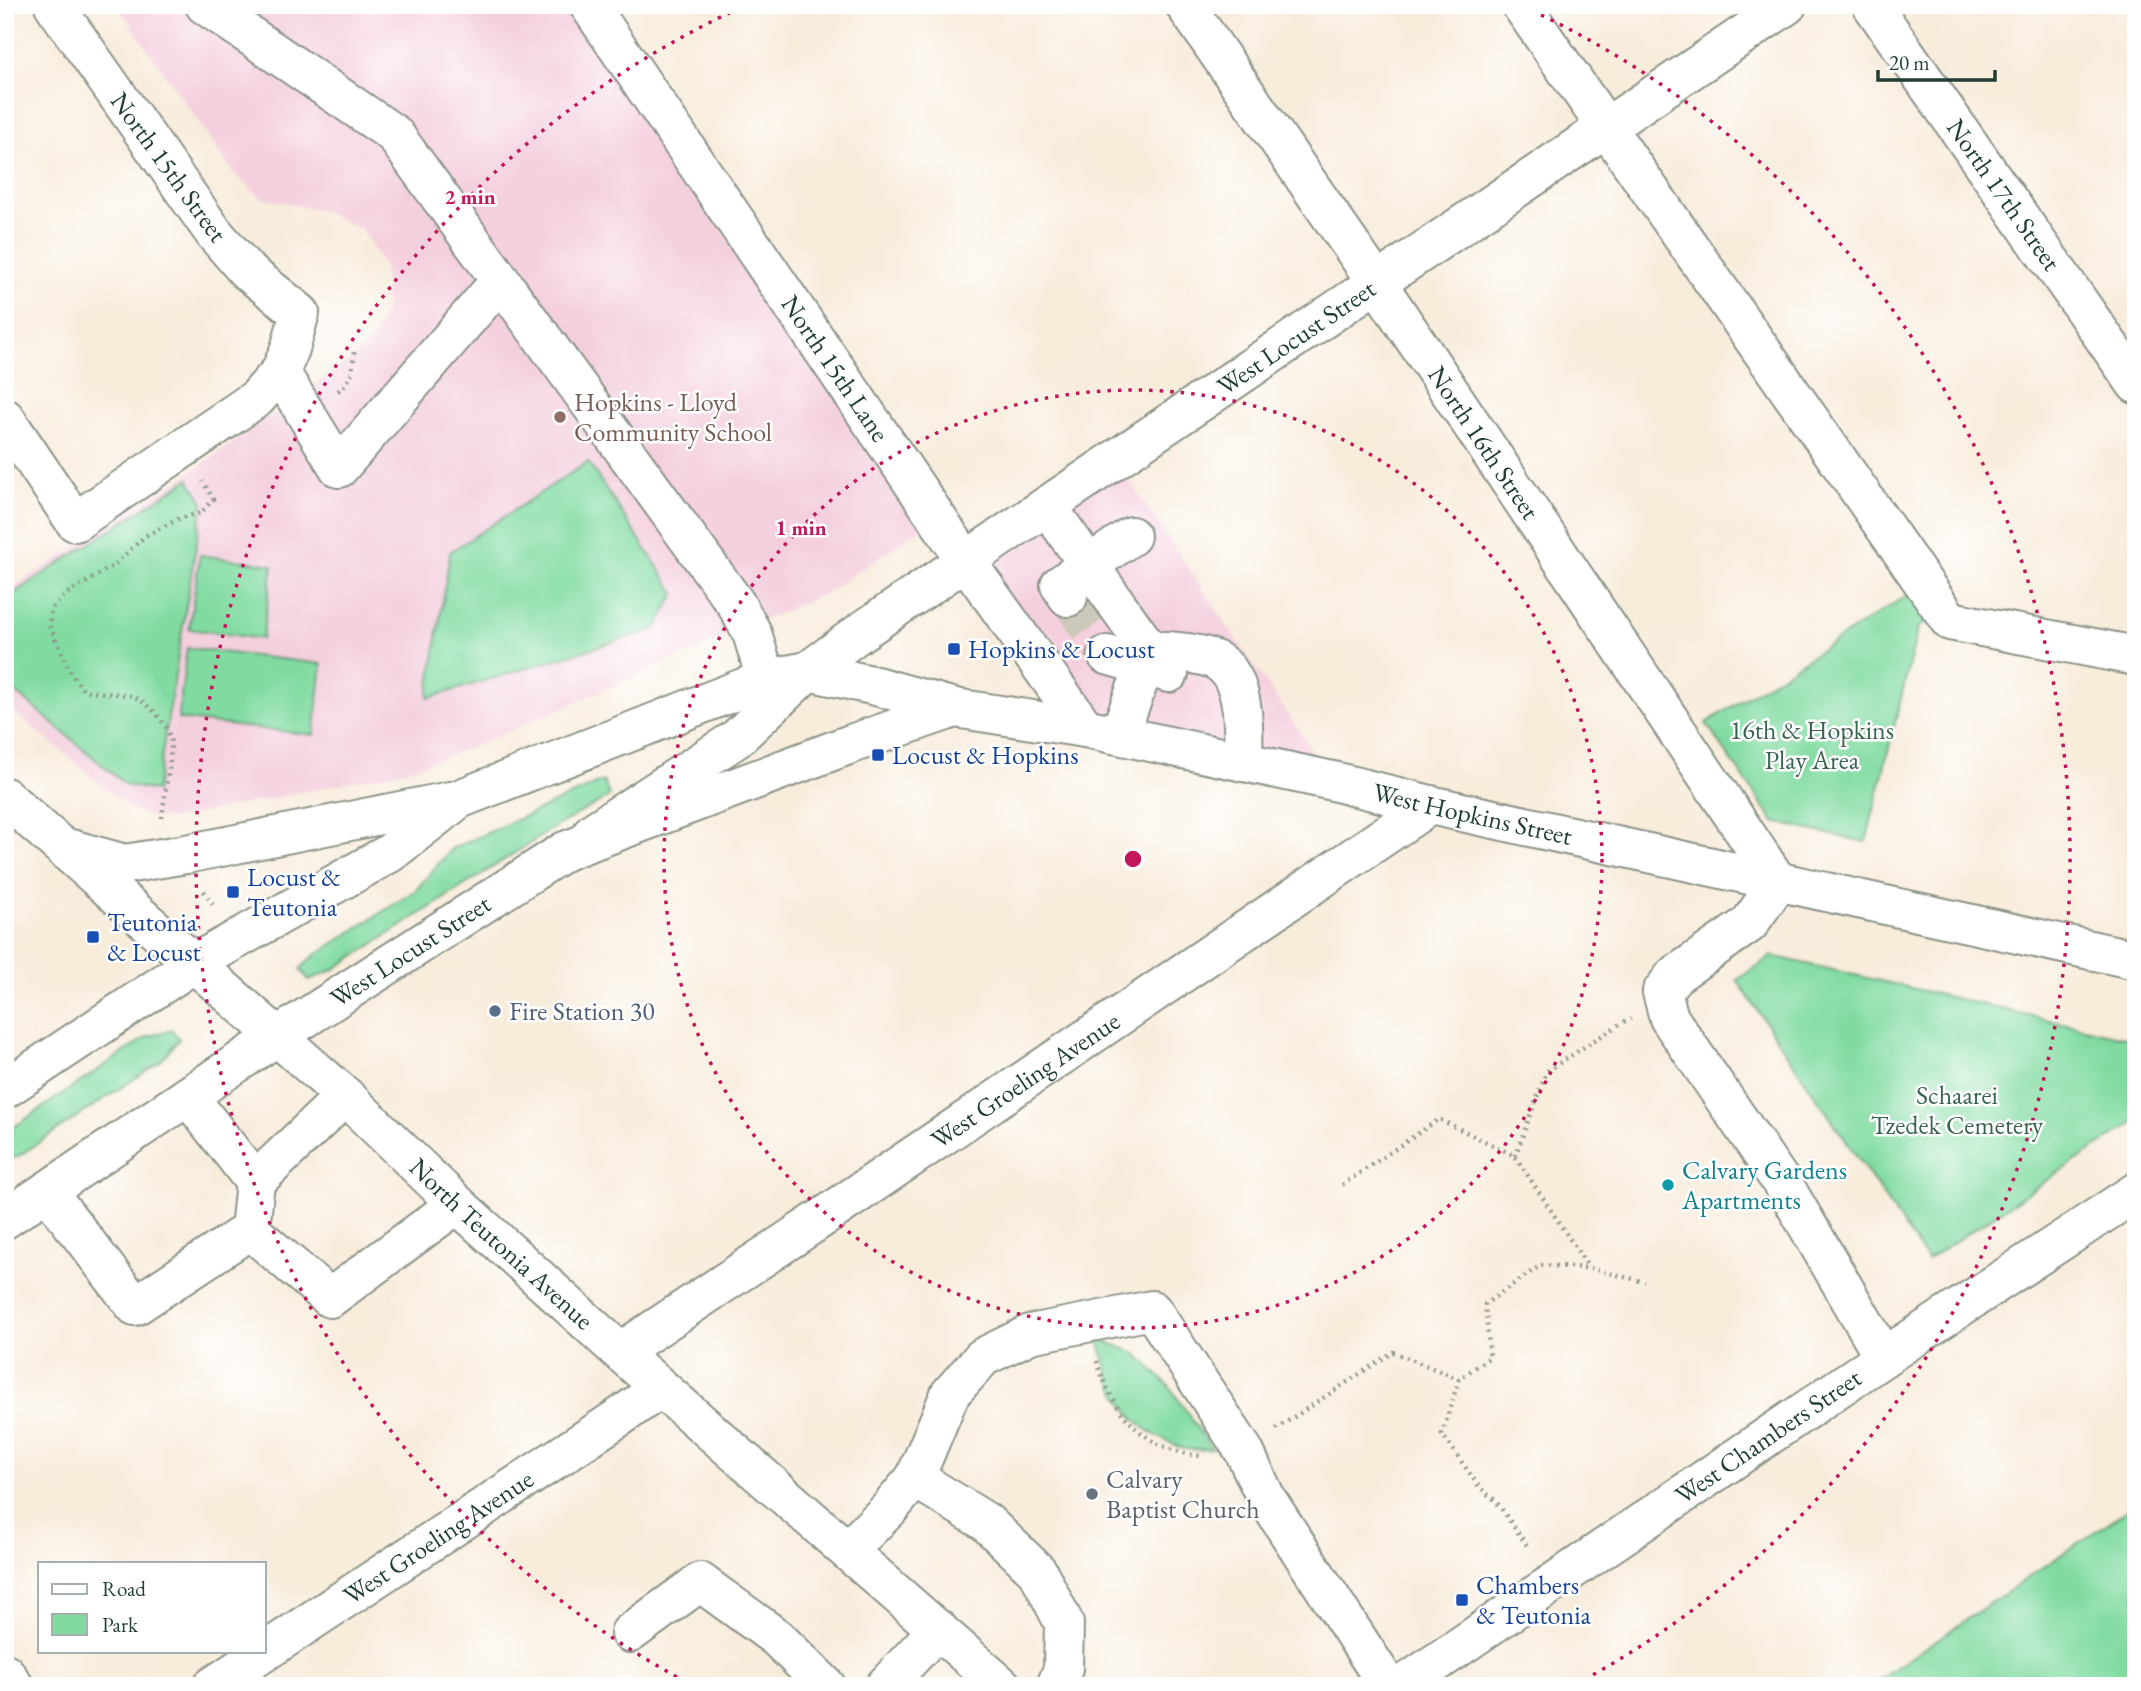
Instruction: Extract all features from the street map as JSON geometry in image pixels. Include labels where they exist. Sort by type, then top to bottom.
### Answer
[{"type":"street","name":"North 15th Street","points":[[54,5],[214,233],[246,270],[300,313],[280,372]]},
{"type":"street","points":[[205,5],[394,134],[736,604],[752,633],[766,678]]},
{"type":"street","name":"North 15th Lane","points":[[589,5],[966,561],[1102,732]]},
{"type":"street","name":"North 16th Street","points":[[1185,5],[1377,283],[1778,882]]},
{"type":"street","points":[[1521,5],[1950,621],[2136,656]]},
{"type":"street","name":"West Locust Street","points":[[8,1211],[47,1191],[276,1037],[736,739],[808,671],[862,631],[1787,5]]},
{"type":"street","name":"North 17th Street","points":[[1872,5],[2136,384]]},
{"type":"street","points":[[5,418],[75,522],[257,398],[280,372],[339,468],[500,281]]},
{"type":"street","points":[[1047,506],[1089,565],[1147,658]]},
{"type":"street","points":[[1068,597],[1060,585],[1131,536]]},
{"type":"street","points":[[1107,655],[1147,658],[1206,686],[1236,683],[1245,729],[1243,762]]},
{"type":"street","points":[[1102,732],[1147,658]]},
{"type":"street","name":"West Locust Street","points":[[5,1089],[193,964],[390,852],[459,799],[766,678],[808,671]]},
{"type":"street","name":"West Hopkins Street","points":[[808,671],[955,708],[1102,732],[1333,781],[1430,805],[2136,960]]},
{"type":"street","points":[[565,851],[955,708]]},
{"type":"street","name":"North Teutonia Avenue","points":[[5,797],[345,1096],[457,1204],[620,1352],[1002,1686]]},
{"type":"street","points":[[63,847],[125,864],[459,799]]},
{"type":"street","name":"West Groeling Avenue","points":[[620,1352],[1430,805]]},
{"type":"street","points":[[1778,882],[1749,924],[1674,976],[1662,992],[1669,1018],[1787,1192],[1884,1357]]},
{"type":"street","points":[[188,1096],[255,1182]]},
{"type":"street","points":[[250,1230],[255,1182],[345,1096]]},
{"type":"street","points":[[47,1191],[135,1306],[250,1230]]},
{"type":"street","name":"West Chambers Street","points":[[1402,1686],[1884,1357],[2136,1192]]},
{"type":"street","points":[[250,1230],[330,1298],[457,1204]]},
{"type":"street","points":[[848,1550],[915,1478],[950,1394],[983,1357],[1030,1334],[1152,1310],[1244,1451],[1266,1498],[1388,1686]]},
{"type":"street","name":"West Groeling Avenue","points":[[266,1650],[661,1388]]},
{"type":"street","points":[[915,1478],[986,1522],[1038,1572],[1064,1623],[1063,1669],[1056,1686]]},
{"type":"street","points":[[630,1633],[700,1582],[777,1638],[826,1686]]},
{"type":"street","points":[[885,1686],[938,1629]]},
{"type":"street","name":"West Groeling Avenue","points":[[212,1686],[264,1652]]},
{"type":"street","points":[[5,1673],[14,1686]]},
{"type":"path","points":[[160,826],[171,740],[166,728],[149,705],[133,696],[83,690],[72,675],[48,625],[51,609],[68,593],[113,566],[145,536],[180,518],[201,513]]},
{"type":"path","points":[[1342,1185],[1439,1119],[1515,1156],[1589,1268]]},
{"type":"path","points":[[1528,1546],[1496,1501],[1480,1488],[1443,1434],[1460,1379],[1490,1357],[1485,1304],[1541,1265],[1589,1268],[1646,1282]]},
{"type":"path","points":[[1090,1322],[1099,1368],[1113,1399],[1132,1427],[1157,1445],[1184,1454],[1216,1458],[1244,1451],[1393,1352],[1460,1379]]},
{"type":"shaded area","name":"Hopkins - Lloyd Community School","points":[[117,5],[564,5],[927,525],[824,594],[475,746],[407,770],[174,819],[150,817],[131,809],[5,704],[5,592],[181,479],[356,355],[375,336],[386,308],[384,266],[362,230],[321,210],[262,198],[236,176]]},
{"type":"shaded area","points":[[1115,460],[1333,781],[1085,728],[966,561]]},
{"type":"green space","points":[[588,462],[675,593],[656,629],[428,698],[450,552]]},
{"type":"green space","points":[[189,479],[203,502],[156,791],[126,785],[5,683],[5,599]]},
{"type":"green space","points":[[200,555],[273,565],[262,639],[189,629]]},
{"type":"green space","name":"16th & Hopkins Play Area","points":[[1920,587],[1939,613],[1918,628],[1866,842],[1774,822],[1706,723]]},
{"type":"green space","points":[[187,648],[322,664],[314,735],[178,719]]},
{"type":"green space","points":[[603,781],[610,796],[555,827],[333,970],[309,980],[300,969],[314,956],[416,890],[451,849]]},
{"type":"green space","name":"Schaarei Tzedek Cemetery","points":[[1772,956],[2136,1040],[2136,1121],[1927,1260],[1737,980]]},
{"type":"green space","points":[[172,1030],[179,1039],[161,1061],[17,1157],[5,1159],[5,1133],[147,1037]]},
{"type":"green space","points":[[1099,1339],[1136,1353],[1169,1386],[1212,1449],[1180,1448],[1150,1432],[1138,1422],[1128,1411],[1113,1384]]},
{"type":"green space","points":[[2136,1504],[2136,1686],[1869,1686]]},
{"type":"tunnel","points":[[1068,597],[1107,655]]},
{"type":"place","name":"Hopkins - Lloyd Community School","points":[[560,417]]},
{"type":"place","name":"Hopkins & Locust","points":[[954,649]]},
{"type":"place","name":"Locust & Hopkins","points":[[878,755]]},
{"type":"place","name":"Locust & Teutonia","points":[[233,892]]},
{"type":"place","name":"Teutonia & Locust","points":[[93,937]]},
{"type":"place","name":"Fire Station 30","points":[[495,1011]]},
{"type":"place","name":"Calvary Gardens Apartments","points":[[1668,1185]]},
{"type":"place","name":"Calvary Baptist Church","points":[[1092,1494]]},
{"type":"place","name":"Chambers & Teutonia","points":[[1462,1600]]}]
